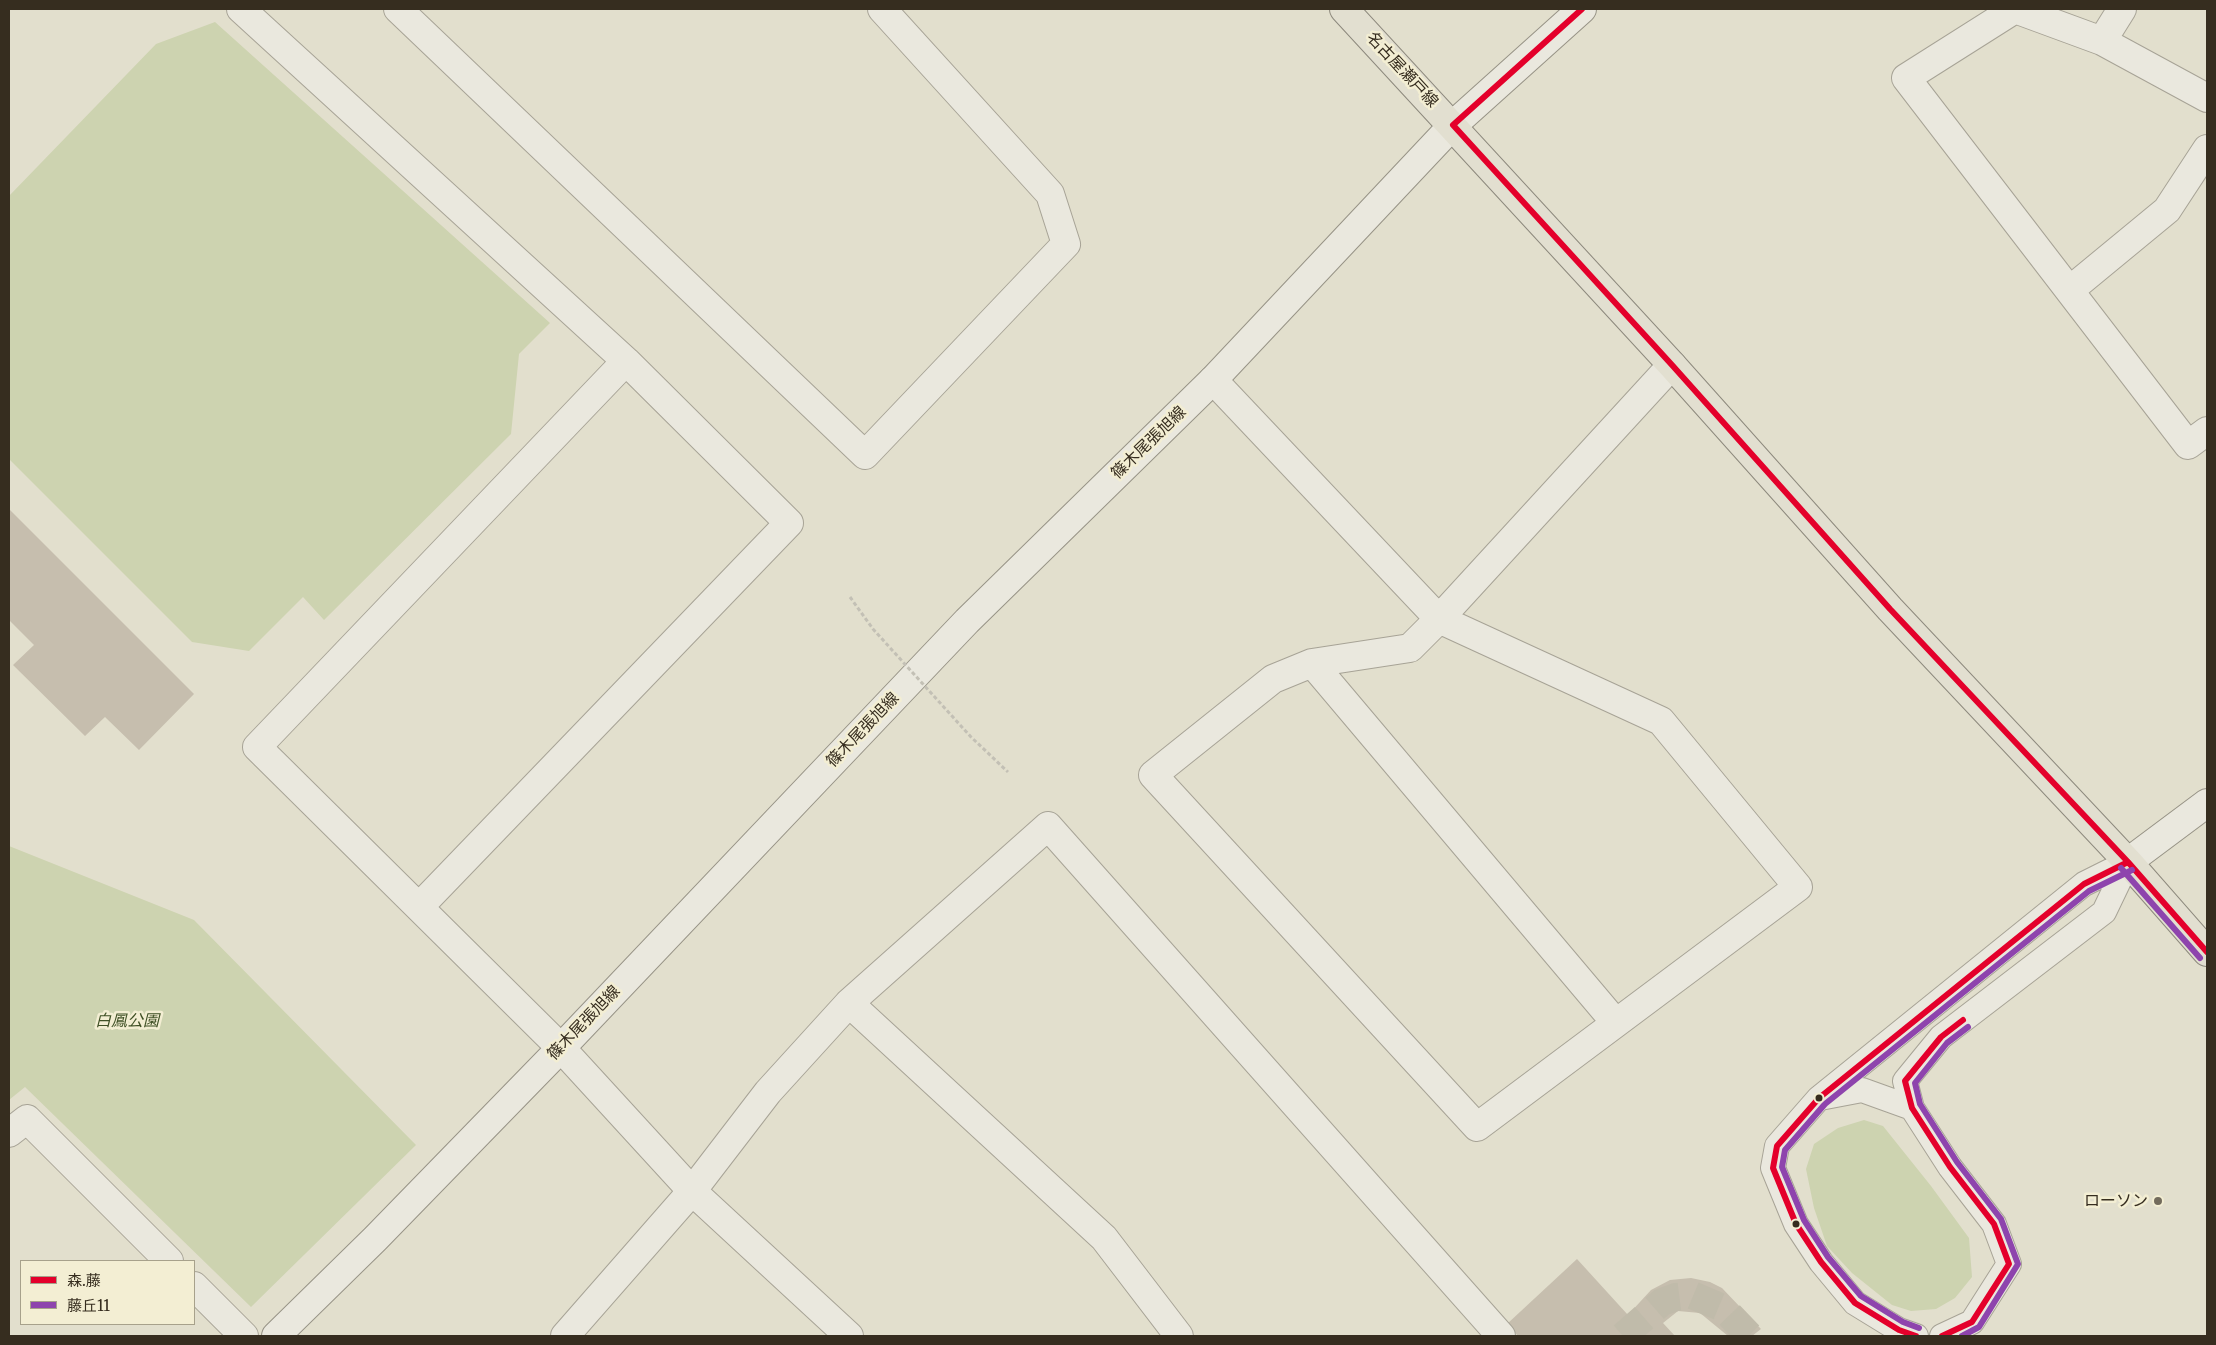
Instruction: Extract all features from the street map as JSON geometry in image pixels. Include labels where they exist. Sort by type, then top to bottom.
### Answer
[{"type":"main road","name":"名古屋瀬戸線","points":[[1344,9],[1453,125],[1672,365],[1890,609],[2128,862],[2207,952]]},
{"type":"street","points":[[241,9],[626,361],[788,524],[420,906]]},
{"type":"street","points":[[398,9],[865,455],[1066,244],[1050,194],[882,9]]},
{"type":"street","name":"篠木尾張旭線","points":[[276,1336],[375,1240],[561,1048],[967,621],[1213,380],[1453,125],[1582,9]]},
{"type":"street","points":[[2207,98],[2102,42],[2015,9],[1906,78],[2188,445],[2207,431]]},
{"type":"street","points":[[2102,42],[2122,9]]},
{"type":"street","points":[[2070,290],[2167,210],[2207,149]]},
{"type":"street","points":[[626,361],[257,747],[420,906],[561,1048],[692,1191],[849,1336]]},
{"type":"street","points":[[1213,380],[1439,619],[1661,721],[1798,887],[1477,1127],[1154,775],[1273,679],[1312,664],[1410,648],[1439,619],[1672,365]]},
{"type":"street","points":[[1312,664],[1615,1022]]},
{"type":"street","points":[[2128,862],[2207,803]]},
{"type":"street","points":[[565,1336],[692,1191],[768,1092],[849,1003],[1048,826],[1501,1336]]},
{"type":"street","points":[[849,1003],[1104,1238],[1179,1336]]},
{"type":"street","points":[[9,1133],[27,1119],[168,1260]]},
{"type":"street","points":[[195,1287],[244,1336]]},
{"type":"lane","points":[[1916,1336],[1899,1330],[1855,1303],[1820,1262],[1796,1224],[1773,1168],[1776,1146],[1819,1098],[2084,884],[2128,862]]},
{"type":"lane","points":[[1942,1336],[1972,1322],[2009,1264],[1994,1224],[1950,1167],[1912,1108],[1905,1081],[1940,1037],[2104,912],[2128,862]]},
{"type":"lane","points":[[1819,1098],[1862,1090],[1912,1108]]},
{"type":"path","points":[[850,596],[873,629],[971,737],[1008,772]]},
{"type":"green space","points":[[215,22],[550,323],[519,354],[511,434],[324,620],[303,597],[249,651],[192,642],[9,459],[9,196],[156,44]]},
{"type":"green space","name":"白鳳公園","points":[[9,846],[194,920],[416,1145],[251,1307],[25,1087],[9,1100]]},
{"type":"green space","points":[[1864,1120],[1883,1126],[1931,1186],[1969,1238],[1972,1277],[1955,1298],[1936,1309],[1911,1311],[1892,1305],[1852,1273],[1827,1246],[1814,1208],[1806,1169],[1814,1144],[1838,1128]]},
{"type":"building","points":[[9,509],[194,694],[139,750],[105,717],[85,736],[13,665],[34,645],[9,620]]},
{"type":"building","points":[[1577,1259],[1628,1315],[1651,1290],[1670,1280],[1691,1278],[1710,1282],[1722,1288],[1761,1329],[1752,1336],[1728,1336],[1700,1313],[1678,1311],[1663,1323],[1675,1336],[1518,1336],[1507,1324]]},
{"type":"tunnel","points":[[1623,1336],[1662,1302],[1676,1297],[1692,1295],[1723,1308],[1750,1336]]},
{"type":"transit line","name":"森.藤","points":[[1453,125],[1582,9]]},
{"type":"transit line","name":"森.藤","points":[[1453,125],[1672,365],[1890,609],[2128,862],[2207,952]]},
{"type":"transit line","name":"森.藤","points":[[1916,1336],[1899,1330],[1855,1303],[1821,1262],[1796,1224],[1773,1168],[1777,1146],[1819,1098],[2084,884],[2128,862]]},
{"type":"transit line","name":"藤丘11","points":[[2121,868],[2200,958]]},
{"type":"transit line","name":"藤丘11","points":[[1919,1328],[1903,1322],[1861,1296],[1828,1257],[1804,1220],[1782,1167],[1785,1150],[1825,1104],[2089,891],[2132,870]]},
{"type":"transit line","name":"森.藤","points":[[1942,1336],[1972,1322],[2009,1264],[1994,1224],[1950,1167],[1912,1108],[1905,1081],[1941,1037],[1963,1020]]},
{"type":"transit line","name":"藤丘11","points":[[1962,1336],[1979,1327],[2018,1264],[2001,1219],[1957,1162],[1920,1104],[1915,1083],[1947,1043],[1968,1027]]},
{"type":"place","name":"ローソン","points":[[2158,1201]]}]
